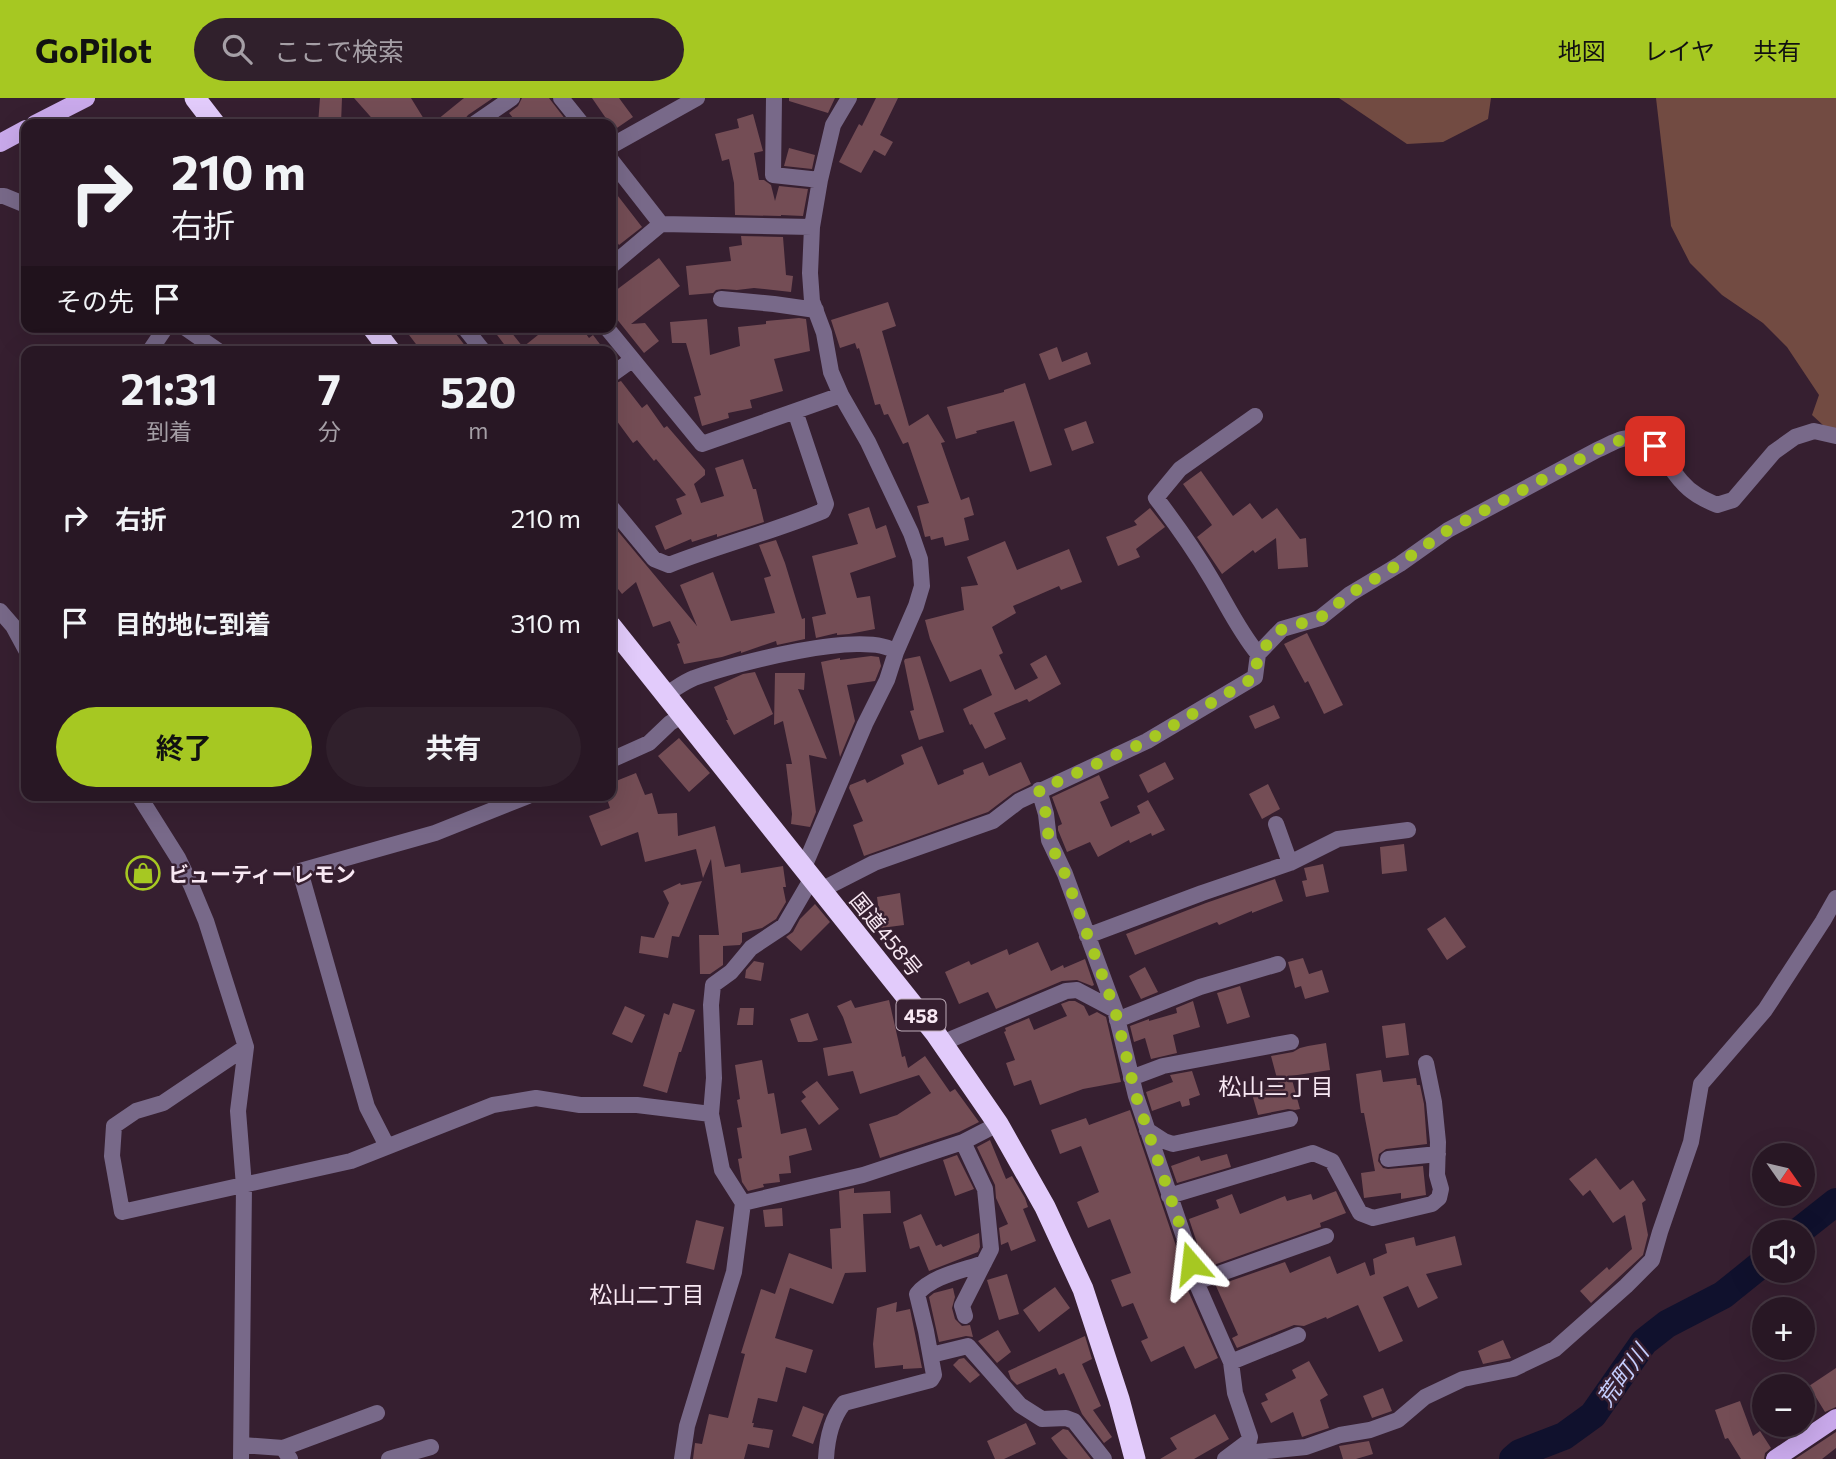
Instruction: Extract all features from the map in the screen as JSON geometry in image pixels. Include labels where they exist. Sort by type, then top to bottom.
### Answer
[{"type":"highway","points":[[195,98],[211,119]]},
{"type":"highway","name":"国道458号","points":[[616,632],[942,1043],[998,1124],[1045,1207],[1083,1289],[1119,1399],[1135,1459]]},
{"type":"main road","points":[[45,119],[86,98]]},
{"type":"main road","points":[[0,143],[21,132]]},
{"type":"main road","points":[[1775,1459],[1836,1418]]},
{"type":"street","points":[[481,119],[512,98]]},
{"type":"street","points":[[561,98],[578,119]]},
{"type":"street","points":[[616,143],[697,98]]},
{"type":"street","points":[[774,98],[773,175],[820,180]]},
{"type":"street","points":[[682,1459],[687,1426],[734,1272],[743,1203],[722,1171],[711,1114],[714,1078],[711,1005],[713,985],[731,972],[751,948],[784,926],[812,878],[865,724],[887,680],[922,586],[920,559],[911,533],[831,372],[824,333],[812,301],[812,227],[820,180],[833,125],[849,98]]},
{"type":"street","points":[[616,166],[661,224]]},
{"type":"street","points":[[0,196],[21,203]]},
{"type":"street","points":[[616,262],[661,224],[812,227]]},
{"type":"street","points":[[720,299],[816,310]]},
{"type":"street","points":[[193,333],[211,346]]},
{"type":"street","points":[[611,333],[702,444],[841,395]]},
{"type":"street","points":[[616,371],[632,360]]},
{"type":"street","points":[[616,513],[654,559],[669,565],[823,511],[826,504],[795,411]]},
{"type":"street","points":[[1255,416],[1180,469],[1156,498],[1184,534],[1244,637],[1258,654]]},
{"type":"street","points":[[812,878],[874,863],[993,821],[1039,790],[1147,741],[1255,677],[1258,654],[1282,629],[1320,618],[1350,594],[1448,530],[1622,439],[1639,439],[1655,446],[1680,481],[1697,497],[1717,505],[1733,499],[1774,452],[1795,438],[1814,432],[1836,436]]},
{"type":"street","points":[[0,611],[21,641]]},
{"type":"street","points":[[666,694],[691,679],[749,661],[802,650],[855,644],[889,646],[896,652]]},
{"type":"street","points":[[616,758],[649,743],[682,715]]},
{"type":"street","points":[[1039,790],[1046,814],[1049,841],[1065,874],[1116,1015],[1131,1078],[1186,1243],[1196,1282],[1231,1362],[1235,1393],[1250,1437],[1249,1441],[1225,1459]]},
{"type":"street","points":[[142,801],[178,858],[191,885],[206,921],[246,1047],[238,1111],[244,1186],[242,1452],[287,1454],[377,1413]]},
{"type":"street","points":[[387,1146],[367,1107],[300,871],[435,833],[515,801]]},
{"type":"street","points":[[1276,824],[1290,863]]},
{"type":"street","points":[[1087,936],[1290,863],[1338,839],[1408,830]]},
{"type":"street","points":[[1238,1459],[1256,1451],[1306,1447],[1340,1434],[1370,1430],[1398,1420],[1425,1397],[1463,1379],[1513,1369],[1555,1349],[1626,1286],[1652,1260],[1691,1142],[1701,1084],[1765,1010],[1836,898]]},
{"type":"street","points":[[1116,1015],[1278,964]]},
{"type":"street","points":[[942,1043],[1066,991],[1077,990],[1116,1015]]},
{"type":"street","points":[[1131,1078],[1163,1066],[1291,1042]]},
{"type":"street","points":[[246,1047],[163,1103],[136,1111],[114,1126],[112,1156],[122,1212],[351,1161],[493,1105],[537,1098],[580,1105],[637,1105],[711,1114]]},
{"type":"street","points":[[1169,1196],[1313,1153],[1332,1161],[1360,1213],[1373,1218],[1432,1204],[1439,1198],[1441,1189],[1437,1175],[1438,1142],[1434,1102],[1426,1063]]},
{"type":"street","points":[[1147,1130],[1173,1144],[1290,1119]]},
{"type":"street","points":[[743,1203],[863,1175],[963,1142],[998,1124]]},
{"type":"street","points":[[963,1142],[985,1189],[991,1249],[962,1306],[965,1316]]},
{"type":"street","points":[[1388,1159],[1437,1154]]},
{"type":"street","points":[[1196,1282],[1326,1236]]},
{"type":"street","points":[[826,1459],[827,1441],[836,1412],[844,1403],[931,1380],[934,1375],[917,1294],[935,1280],[984,1263]]},
{"type":"street","points":[[1231,1362],[1298,1335]]},
{"type":"street","points":[[931,1355],[968,1346],[1020,1405],[1042,1419],[1066,1418],[1074,1421],[1104,1459]]},
{"type":"street","points":[[389,1459],[431,1447]]},
{"type":"shaded area","points":[[1339,98],[1491,98],[1488,119],[1443,142],[1407,144]]},
{"type":"shaded area","points":[[1656,98],[1836,98],[1836,437],[1812,415],[1819,395],[1787,347],[1763,323],[1722,295],[1690,263],[1671,226]]},
{"type":"building","points":[[320,98],[342,98],[341,119],[318,119]]},
{"type":"building","points":[[354,98],[411,98],[424,119],[373,119]]},
{"type":"building","points":[[464,98],[493,98],[465,119],[438,119]]},
{"type":"building","points":[[522,98],[549,98],[565,119],[514,119],[509,113],[518,106]]},
{"type":"building","points":[[592,98],[619,98],[633,117],[616,129],[616,119],[606,119]]},
{"type":"building","points":[[789,98],[835,98],[828,113],[789,101]]},
{"type":"building","points":[[876,98],[898,98],[880,135],[893,142],[885,156],[874,150],[861,173],[839,162]]},
{"type":"building","points":[[753,114],[763,151],[754,153],[759,180],[771,185],[775,201],[779,186],[808,189],[803,216],[735,215],[734,183],[729,159],[722,161],[715,134],[739,128],[737,119]]},
{"type":"building","points":[[789,148],[815,155],[812,169],[784,166]]},
{"type":"building","points":[[616,193],[642,227],[619,245],[616,241]]},
{"type":"building","points":[[741,236],[783,237],[786,275],[793,276],[791,292],[754,288],[722,289],[713,293],[689,295],[686,266],[731,261],[729,247],[742,245]]},
{"type":"building","points":[[659,258],[680,286],[631,324],[645,323],[659,341],[644,353],[616,318],[616,290]]},
{"type":"building","points":[[888,302],[896,326],[882,331],[909,426],[928,414],[945,442],[941,443],[961,500],[969,497],[974,515],[964,518],[969,540],[945,546],[943,537],[931,540],[930,536],[925,537],[917,506],[929,503],[908,442],[903,444],[888,414],[884,415],[880,404],[875,405],[859,348],[857,349],[855,343],[840,348],[831,320]]},
{"type":"building","points":[[707,319],[710,355],[740,346],[738,327],[806,319],[810,351],[774,359],[783,391],[750,400],[752,408],[728,413],[729,418],[702,426],[694,397],[701,395],[686,343],[672,343],[670,322]]},
{"type":"building","points":[[408,333],[456,333],[465,346],[417,346]]},
{"type":"building","points":[[496,333],[512,333],[522,346],[505,346]]},
{"type":"building","points":[[540,333],[585,333],[589,338],[593,335],[601,346],[524,346]]},
{"type":"building","points":[[1057,347],[1062,362],[1087,352],[1091,364],[1049,380],[1039,354]]},
{"type":"building","points":[[621,381],[642,408],[647,404],[664,428],[667,426],[705,470],[705,475],[694,484],[701,503],[724,496],[715,468],[743,459],[753,489],[756,489],[764,522],[717,537],[717,534],[692,542],[691,539],[665,550],[655,526],[682,514],[676,499],[686,495],[637,440],[633,443],[616,420],[616,383]]},
{"type":"building","points":[[1025,383],[1052,465],[1030,472],[1014,421],[956,439],[947,407],[1004,392]]},
{"type":"building","points":[[1086,421],[1094,443],[1072,451],[1064,429]]},
{"type":"building","points":[[1201,471],[1233,516],[1250,503],[1262,519],[1277,508],[1300,539],[1306,538],[1308,567],[1278,569],[1276,538],[1255,553],[1253,550],[1222,574],[1197,537],[1212,525],[1183,484]]},
{"type":"building","points":[[869,507],[876,529],[886,525],[896,557],[850,573],[857,598],[870,596],[875,629],[816,638],[812,617],[826,614],[812,556],[858,544],[848,514]]},
{"type":"building","points":[[1150,508],[1165,527],[1136,549],[1140,557],[1118,566],[1106,537],[1137,525],[1134,521]]},
{"type":"building","points":[[616,529],[697,626],[680,585],[713,572],[731,621],[775,613],[764,578],[771,576],[759,545],[776,540],[802,619],[805,618],[805,639],[777,645],[776,641],[741,653],[684,664],[677,644],[680,643],[670,621],[653,627],[636,582],[622,594],[616,586]]},
{"type":"building","points":[[1005,541],[1017,570],[1069,549],[1082,582],[1061,590],[1059,586],[1013,606],[1016,613],[992,627],[1003,653],[999,655],[1015,690],[1038,678],[1030,664],[1046,655],[1061,684],[1029,702],[1027,699],[994,713],[1006,739],[985,749],[963,709],[992,695],[981,669],[950,682],[930,639],[925,620],[964,610],[961,587],[978,585],[967,557]]},
{"type":"building","points":[[1307,633],[1343,705],[1324,714],[1308,681],[1305,683],[1284,644]]},
{"type":"building","points":[[920,656],[944,732],[919,740],[910,711],[914,710],[904,661]]},
{"type":"building","points":[[879,657],[881,666],[875,681],[847,685],[855,721],[840,757],[821,662]]},
{"type":"building","points":[[755,672],[773,714],[734,735],[714,687],[743,674]]},
{"type":"building","points":[[775,673],[805,673],[804,690],[798,689],[827,759],[809,755],[816,812],[810,827],[791,824],[786,764],[792,764],[783,721],[774,725]]},
{"type":"building","points":[[1274,705],[1280,718],[1255,729],[1249,716]]},
{"type":"building","points":[[679,738],[710,773],[689,792],[658,756]]},
{"type":"building","points":[[922,746],[938,785],[983,762],[989,776],[1021,762],[1031,784],[1013,793],[988,812],[864,856],[853,825],[863,821],[850,785],[865,779],[867,783],[904,764],[901,755]]},
{"type":"building","points":[[1165,762],[1174,779],[1148,793],[1139,775]]},
{"type":"building","points":[[636,773],[645,795],[652,793],[658,814],[677,813],[678,836],[715,826],[725,867],[740,864],[741,873],[783,866],[786,902],[776,919],[762,928],[742,933],[740,945],[723,946],[723,965],[710,974],[700,974],[699,935],[719,935],[711,859],[703,878],[696,849],[645,862],[638,832],[601,846],[589,816],[610,808],[608,801],[616,801],[616,781]]},
{"type":"building","points":[[1099,775],[1109,798],[1100,802],[1111,827],[1140,813],[1137,806],[1148,800],[1165,830],[1130,843],[1129,840],[1098,857],[1090,842],[1067,852],[1058,830],[1058,826],[1062,824],[1052,797]]},
{"type":"building","points":[[1268,784],[1280,809],[1262,819],[1249,794]]},
{"type":"building","points":[[1404,844],[1407,871],[1382,874],[1380,847]]},
{"type":"building","points":[[1323,864],[1329,892],[1306,897],[1302,881],[1307,880],[1304,868]]},
{"type":"building","points":[[1275,879],[1283,901],[1219,925],[1217,922],[1135,955],[1126,934]]},
{"type":"building","points":[[702,881],[679,937],[672,936],[668,958],[639,953],[641,936],[654,938],[669,903],[663,891],[680,883]]},
{"type":"building","points":[[900,893],[904,925],[881,928],[877,897]]},
{"type":"building","points":[[815,904],[830,922],[801,951],[786,937]]},
{"type":"building","points":[[1445,917],[1466,947],[1447,960],[1427,929]]},
{"type":"building","points":[[1038,942],[1051,971],[1085,959],[1094,985],[1077,980],[1062,981],[996,1009],[988,992],[959,1004],[945,972],[969,961],[971,965],[1007,949],[1009,955]]},
{"type":"building","points":[[1303,958],[1309,974],[1322,970],[1329,992],[1305,999],[1301,986],[1295,988],[1288,962]]},
{"type":"building","points":[[754,961],[764,963],[761,981],[745,978],[746,970]]},
{"type":"building","points":[[1145,967],[1158,992],[1141,999],[1129,976]]},
{"type":"building","points":[[1240,986],[1250,1017],[1227,1024],[1217,993]]},
{"type":"building","points":[[851,1000],[855,1008],[889,1000],[902,1057],[905,1056],[908,1068],[925,1056],[950,1092],[955,1089],[979,1122],[959,1132],[880,1158],[869,1124],[897,1115],[931,1093],[919,1075],[860,1094],[853,1071],[828,1076],[823,1048],[852,1043],[837,1006]]},
{"type":"building","points":[[1069,1001],[1084,1006],[1089,1016],[1097,1012],[1106,1017],[1121,1082],[1083,1089],[1040,1105],[1031,1080],[1014,1086],[1006,1063],[1015,1060],[1004,1032],[1005,1028],[1029,1018],[1034,1030],[1067,1016],[1061,1004]]},
{"type":"building","points":[[1193,1001],[1200,1027],[1173,1035],[1177,1053],[1151,1059],[1145,1038],[1134,1042],[1130,1026],[1177,1013],[1176,1008]]},
{"type":"building","points":[[673,1003],[695,1010],[667,1093],[643,1086],[664,1013],[669,1015]]},
{"type":"building","points":[[625,1006],[645,1015],[632,1043],[612,1034]]},
{"type":"building","points":[[740,1008],[754,1008],[753,1025],[737,1025]]},
{"type":"building","points":[[808,1013],[818,1040],[798,1042],[790,1019]]},
{"type":"building","points":[[1405,1023],[1409,1055],[1386,1058],[1382,1026]]},
{"type":"building","points":[[1326,1043],[1330,1070],[1291,1076],[1300,1109],[1258,1115],[1252,1094],[1279,1086],[1271,1056]]},
{"type":"building","points":[[762,1060],[768,1094],[774,1093],[781,1134],[806,1128],[812,1150],[789,1156],[791,1173],[779,1174],[780,1182],[763,1184],[764,1187],[748,1191],[742,1182],[738,1159],[742,1158],[737,1128],[742,1127],[735,1065]]},
{"type":"building","points":[[1381,1070],[1383,1082],[1416,1078],[1424,1104],[1427,1144],[1386,1149],[1379,1154],[1378,1161],[1383,1168],[1388,1169],[1423,1166],[1426,1195],[1401,1199],[1401,1193],[1364,1198],[1361,1173],[1375,1171],[1364,1113],[1361,1113],[1356,1074]]},
{"type":"building","points":[[1192,1071],[1200,1095],[1189,1099],[1190,1105],[1182,1107],[1180,1101],[1152,1111],[1146,1092],[1173,1082],[1170,1075]]},
{"type":"building","points":[[817,1081],[839,1109],[819,1125],[801,1101],[806,1097],[802,1092]]},
{"type":"building","points":[[1130,1110],[1176,1246],[1186,1286],[1218,1358],[1195,1369],[1184,1346],[1151,1362],[1141,1341],[1148,1338],[1133,1303],[1122,1307],[1111,1280],[1131,1273],[1110,1219],[1088,1228],[1077,1202],[1099,1192],[1081,1146],[1060,1154],[1051,1130],[1086,1118],[1089,1125]]},
{"type":"building","points":[[990,1140],[1006,1179],[1012,1176],[1025,1198],[1028,1207],[1023,1209],[1036,1241],[1011,1251],[1008,1242],[1001,1245],[999,1228],[1008,1224],[996,1198],[995,1185],[977,1147]]},
{"type":"building","points":[[1227,1154],[1231,1167],[1177,1183],[1171,1166],[1199,1156],[1201,1161]]},
{"type":"building","points":[[957,1155],[974,1189],[955,1196],[943,1160]]},
{"type":"building","points":[[1596,1158],[1620,1190],[1633,1180],[1646,1200],[1642,1203],[1648,1235],[1643,1255],[1591,1303],[1580,1291],[1632,1249],[1625,1215],[1613,1223],[1590,1190],[1583,1196],[1569,1179]]},
{"type":"building","points":[[854,1188],[854,1193],[890,1191],[891,1213],[863,1214],[866,1272],[845,1273],[833,1304],[790,1288],[775,1338],[813,1350],[806,1373],[786,1367],[777,1402],[758,1398],[752,1423],[753,1427],[773,1430],[769,1448],[748,1444],[744,1459],[693,1459],[695,1443],[702,1444],[709,1414],[728,1418],[745,1354],[741,1353],[761,1289],[775,1294],[789,1253],[832,1269],[830,1229],[841,1228],[839,1191]]},
{"type":"building","points":[[1336,1191],[1346,1213],[1320,1223],[1321,1227],[1208,1267],[1189,1219],[1219,1208],[1216,1200],[1232,1194],[1240,1214],[1285,1196],[1287,1201],[1311,1194],[1313,1200]]},
{"type":"building","points":[[782,1208],[783,1226],[765,1227],[763,1210]]},
{"type":"building","points":[[921,1214],[936,1246],[941,1244],[943,1247],[979,1233],[978,1252],[929,1271],[919,1246],[910,1249],[903,1222]]},
{"type":"building","points":[[696,1220],[724,1227],[714,1270],[686,1263]]},
{"type":"building","points":[[1455,1236],[1462,1265],[1426,1274],[1438,1298],[1418,1308],[1408,1286],[1383,1297],[1403,1341],[1379,1352],[1358,1305],[1327,1319],[1326,1317],[1304,1326],[1294,1325],[1237,1348],[1232,1338],[1238,1335],[1216,1286],[1285,1262],[1290,1273],[1330,1256],[1337,1274],[1365,1262],[1370,1276],[1375,1274],[1373,1259],[1387,1253],[1385,1244],[1414,1237],[1416,1246]]},
{"type":"building","points":[[1007,1274],[1019,1314],[999,1320],[987,1280]]},
{"type":"building","points":[[1055,1287],[1070,1308],[1039,1332],[1023,1310]]},
{"type":"building","points":[[953,1288],[955,1297],[952,1308],[955,1319],[962,1326],[970,1325],[973,1337],[939,1342],[929,1297]]},
{"type":"building","points":[[897,1302],[896,1312],[910,1309],[922,1368],[903,1369],[903,1365],[875,1368],[873,1344],[877,1308]]},
{"type":"building","points":[[998,1330],[1011,1352],[997,1363],[978,1341]]},
{"type":"building","points":[[1085,1336],[1092,1359],[1082,1364],[1101,1406],[1093,1410],[1112,1437],[1104,1443],[1082,1414],[1064,1373],[1059,1375],[1056,1368],[1017,1385],[1008,1371]]},
{"type":"building","points":[[1503,1340],[1511,1358],[1483,1364],[1478,1351]]},
{"type":"building","points":[[964,1358],[980,1375],[970,1383],[953,1365]]},
{"type":"building","points":[[1309,1361],[1328,1395],[1320,1400],[1329,1428],[1302,1437],[1293,1412],[1271,1423],[1261,1403],[1268,1400],[1265,1394],[1296,1378],[1292,1370]]},
{"type":"building","points":[[1836,1368],[1836,1407],[1825,1412],[1815,1396],[1815,1382]]},
{"type":"building","points":[[1383,1388],[1392,1411],[1372,1418],[1363,1396]]},
{"type":"building","points":[[1740,1401],[1752,1437],[1764,1437],[1771,1448],[1765,1453],[1764,1459],[1741,1459],[1728,1438],[1725,1439],[1715,1410]]},
{"type":"building","points":[[803,1406],[824,1414],[813,1444],[792,1436]]},
{"type":"building","points":[[1215,1414],[1229,1439],[1194,1459],[1160,1459],[1177,1449],[1170,1438]]},
{"type":"building","points":[[1026,1423],[1036,1444],[1004,1459],[995,1459],[987,1441]]},
{"type":"building","points":[[1063,1429],[1068,1430],[1091,1459],[1068,1459],[1062,1453],[1051,1438]]},
{"type":"building","points":[[1836,1432],[1836,1448],[1822,1459],[1795,1459]]},
{"type":"building","points":[[1369,1441],[1373,1454],[1356,1459],[1343,1459],[1339,1446]]},
{"type":"waterway","name":"荒町川","points":[[1813,1220],[1836,1202]]},
{"type":"waterway","name":"荒町川","points":[[1513,1459],[1520,1453],[1564,1436],[1593,1415],[1644,1342],[1667,1324],[1723,1295],[1752,1272]]},
{"type":"place","name":"ビューティーレモン","points":[[143,873]]},
{"type":"district","name":"松山三丁目","points":[[1276,1086]]},
{"type":"district","name":"松山二丁目","points":[[647,1294]]},
{"type":"route","points":[[1191,1263],[1136,1096],[1115,1010],[1065,874],[1049,841],[1046,814],[1039,790],[1147,741],[1255,677],[1258,654],[1282,629],[1320,618],[1350,594],[1448,530],[1622,439],[1639,439],[1655,446]]}]
